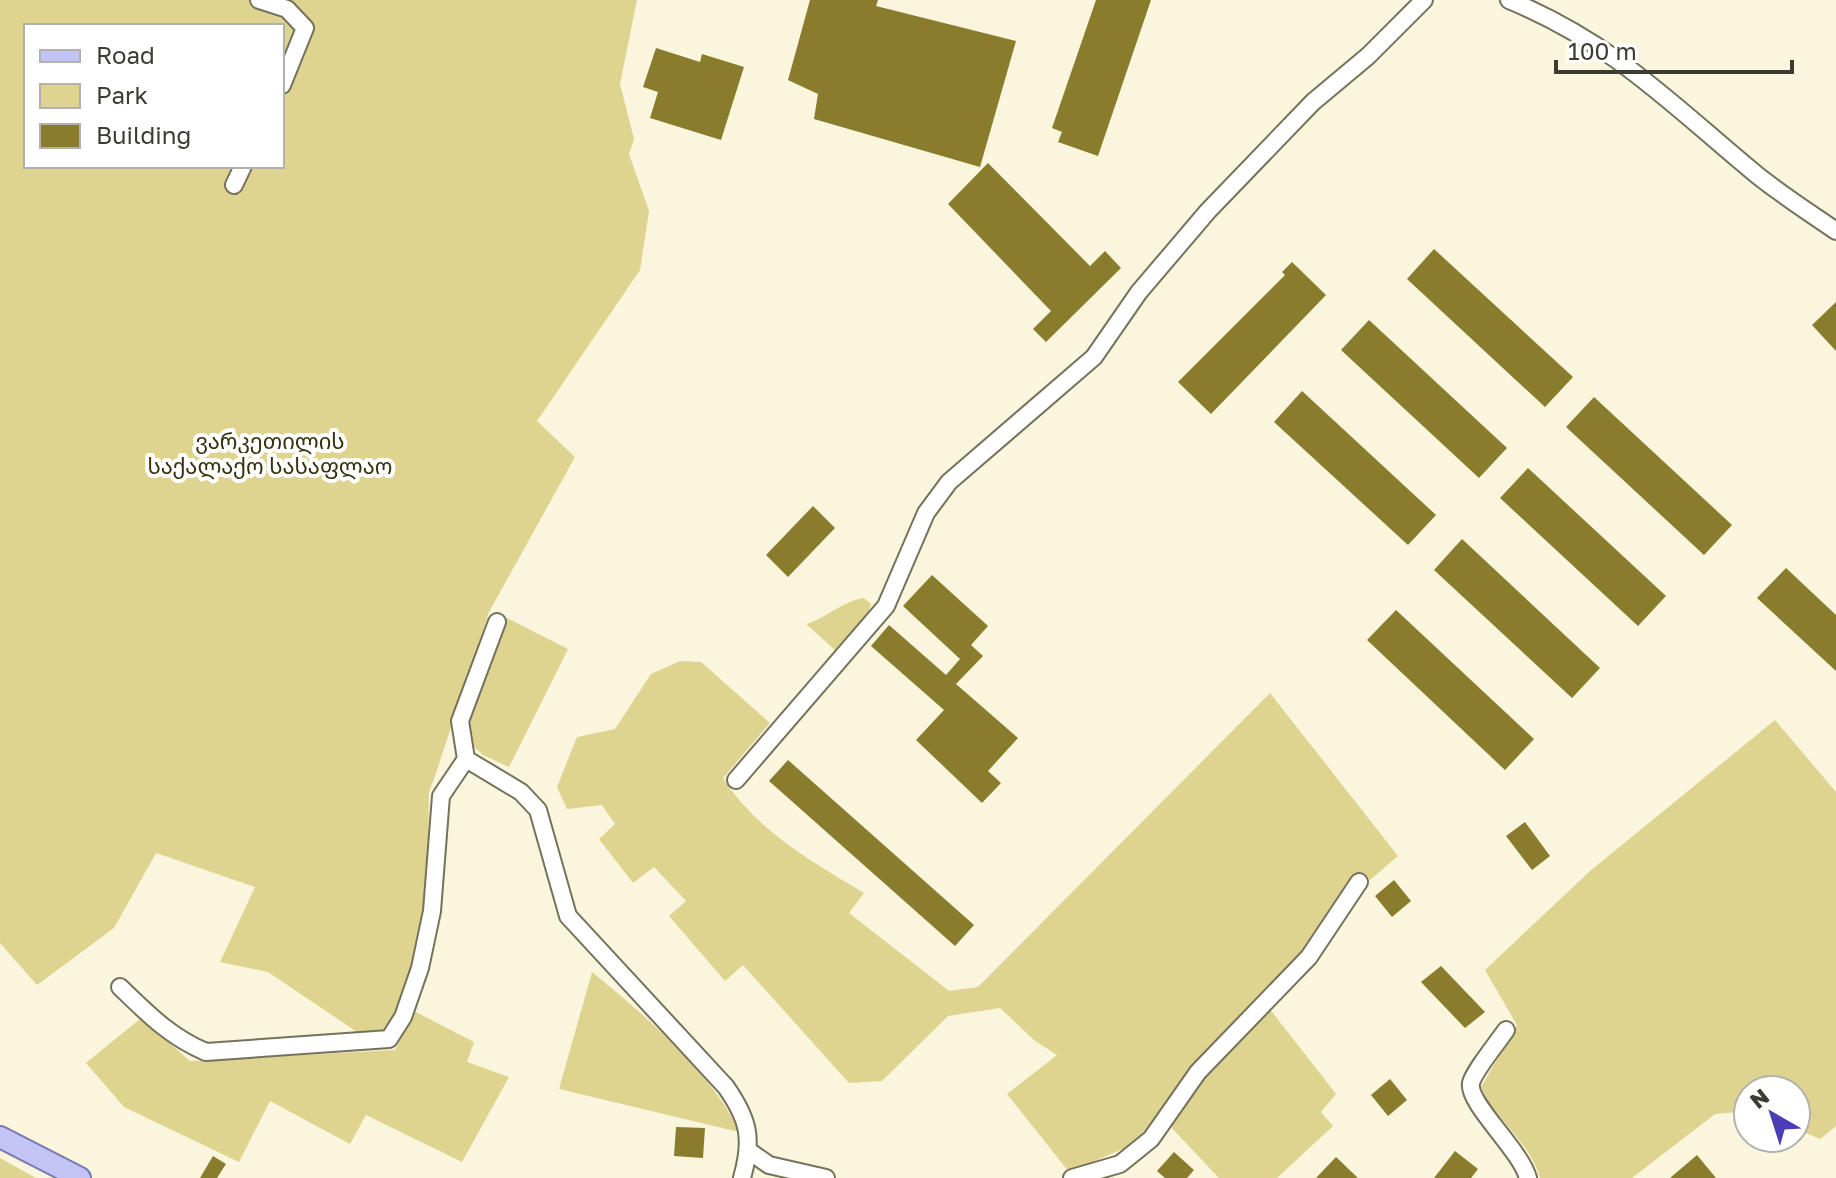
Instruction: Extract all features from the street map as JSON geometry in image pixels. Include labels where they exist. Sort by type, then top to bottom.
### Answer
[{"type":"main road","points":[[0,1137],[80,1178]]},
{"type":"street","points":[[259,0],[287,9],[305,28],[284,80]]},
{"type":"street","points":[[736,780],[886,606],[926,513],[949,482],[1094,357],[1139,292],[1208,211],[1313,102],[1368,56],[1424,0]]},
{"type":"street","points":[[1509,0],[1556,19],[1634,69],[1759,177],[1836,231]]},
{"type":"street","points":[[234,185],[242,168]]},
{"type":"street","points":[[120,987],[160,1027],[206,1052],[389,1039],[403,1017],[420,968],[432,911],[441,796],[466,759],[460,721],[497,622]]},
{"type":"street","points":[[466,759],[521,792],[538,810],[568,916],[726,1087],[744,1113],[749,1151],[742,1178]]},
{"type":"street","points":[[1072,1178],[1120,1164],[1151,1139],[1198,1072],[1309,957],[1359,882]]},
{"type":"street","points":[[1506,1030],[1471,1080],[1471,1096],[1516,1150],[1528,1178]]},
{"type":"street","points":[[749,1151],[791,1176],[826,1178]]},
{"type":"green space","name":"ვარკეთილის საქალაქო სასაფლაო","points":[[0,0],[637,0],[620,84],[634,139],[629,154],[649,211],[640,270],[537,421],[575,457],[489,612],[429,792],[427,886],[419,948],[411,978],[383,1033],[360,1034],[268,972],[220,962],[255,887],[156,853],[114,928],[37,985],[0,943]]},
{"type":"green space","points":[[864,598],[871,604],[868,615],[835,650],[806,624],[849,602]]},
{"type":"green space","points":[[507,618],[568,649],[509,767],[483,755],[473,746],[467,724]]},
{"type":"green space","points":[[680,661],[701,662],[770,723],[723,778],[737,797],[786,843],[864,893],[849,913],[949,991],[978,987],[1270,693],[1398,856],[1370,880],[1360,873],[1302,955],[1197,1061],[1153,1124],[1134,1144],[1069,1172],[1007,1094],[1057,1055],[1034,1040],[1000,1008],[948,1016],[882,1081],[849,1083],[743,965],[725,981],[669,916],[686,901],[654,867],[633,883],[599,839],[615,824],[602,805],[567,809],[557,787],[577,737],[615,729],[651,674]]},
{"type":"green space","points":[[1775,720],[1836,792],[1836,1126],[1820,1139],[1812,1136],[1812,1074],[1732,1074],[1732,1112],[1715,1114],[1632,1178],[1540,1178],[1529,1153],[1481,1087],[1517,1025],[1485,970],[1590,871]]},
{"type":"green space","points":[[592,972],[632,1005],[695,1067],[728,1110],[739,1132],[559,1089]]},
{"type":"green space","points":[[1269,1008],[1336,1094],[1321,1112],[1333,1126],[1277,1178],[1219,1178],[1169,1125],[1200,1078]]},
{"type":"green space","points":[[414,1011],[474,1042],[467,1062],[509,1077],[462,1162],[366,1115],[350,1144],[270,1101],[239,1162],[124,1107],[86,1063],[141,1018],[190,1061],[395,1050]]},
{"type":"green space","points":[[0,1158],[36,1178],[0,1178]]},
{"type":"building","points":[[810,0],[878,0],[876,6],[1016,41],[980,167],[814,119],[818,94],[788,80]]},
{"type":"building","points":[[1096,0],[1151,0],[1098,156],[1058,142],[1062,132],[1052,128]]},
{"type":"building","points":[[656,48],[700,62],[702,54],[744,67],[721,140],[650,118],[658,92],[643,87]]},
{"type":"building","points":[[988,163],[1090,266],[1105,251],[1121,268],[1046,342],[1033,329],[1051,311],[948,204]]},
{"type":"building","points":[[1434,249],[1573,377],[1545,407],[1407,279]]},
{"type":"building","points":[[1292,262],[1326,295],[1211,414],[1178,382],[1285,275],[1282,272]]},
{"type":"building","points":[[1836,302],[1836,351],[1812,325]]},
{"type":"building","points":[[1369,320],[1507,448],[1479,478],[1341,350]]},
{"type":"building","points":[[1302,391],[1436,515],[1408,545],[1274,422]]},
{"type":"building","points":[[1594,397],[1732,525],[1704,555],[1566,427]]},
{"type":"building","points":[[1528,468],[1666,596],[1638,626],[1500,498]]},
{"type":"building","points":[[813,506],[835,528],[788,577],[766,555]]},
{"type":"building","points":[[1462,539],[1600,668],[1572,698],[1434,570]]},
{"type":"building","points":[[1786,568],[1836,615],[1836,671],[1757,598]]},
{"type":"building","points":[[932,575],[988,626],[971,645],[983,656],[956,684],[1018,738],[988,771],[1001,783],[982,803],[916,740],[944,710],[871,646],[889,625],[946,675],[960,659],[903,606]]},
{"type":"building","points":[[1396,610],[1534,739],[1505,770],[1367,640]]},
{"type":"building","points":[[788,760],[974,925],[955,946],[769,781]]},
{"type":"building","points":[[1525,822],[1550,856],[1532,870],[1506,836]]},
{"type":"building","points":[[1394,880],[1411,901],[1392,917],[1375,896]]},
{"type":"building","points":[[1441,966],[1485,1012],[1465,1028],[1421,982]]},
{"type":"building","points":[[1390,1079],[1407,1100],[1388,1116],[1371,1095]]},
{"type":"building","points":[[676,1127],[705,1128],[703,1158],[674,1156]]},
{"type":"building","points":[[1455,1151],[1478,1169],[1471,1178],[1434,1178]]},
{"type":"building","points":[[1174,1152],[1194,1170],[1187,1178],[1165,1178],[1157,1171]]},
{"type":"building","points":[[1697,1155],[1716,1178],[1670,1178]]},
{"type":"building","points":[[213,1156],[226,1164],[217,1178],[200,1178]]},
{"type":"building","points":[[1336,1157],[1358,1178],[1316,1178]]}]
